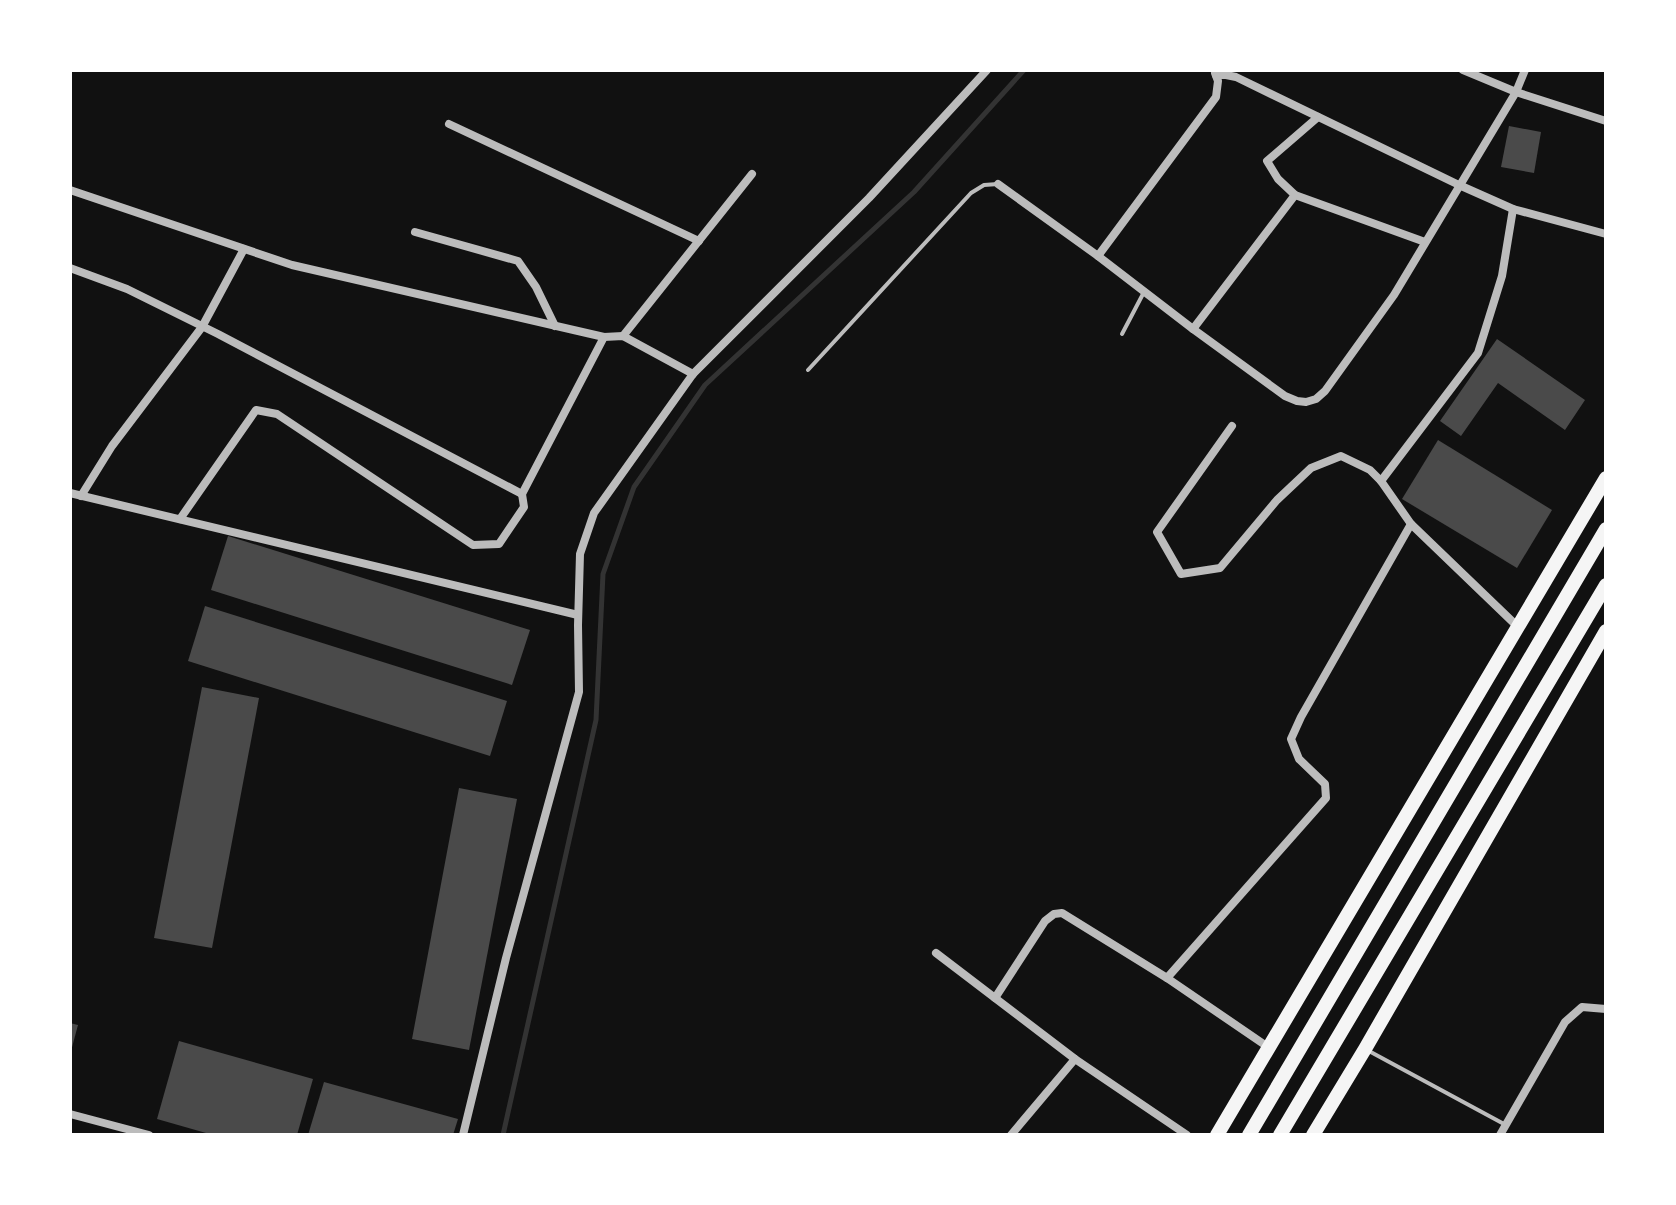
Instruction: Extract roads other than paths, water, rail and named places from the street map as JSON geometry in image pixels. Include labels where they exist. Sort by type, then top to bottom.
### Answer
[{"type":"highway","points":[[1217,1135],[1606,478]]},
{"type":"highway","points":[[1249,1135],[1606,529]]},
{"type":"highway","points":[[1280,1135],[1606,585]]},
{"type":"highway","points":[[1313,1135],[1606,631]]},
{"type":"street","points":[[463,1135],[506,958],[579,692],[580,554],[594,513],[693,374],[869,198],[987,70]]},
{"type":"street","points":[[1463,70],[1516,92],[1606,121]]},
{"type":"street","points":[[998,184],[1285,396],[1306,402],[1316,399],[1325,391],[1372,328],[1516,92],[1525,70]]},
{"type":"street","points":[[1098,256],[1216,97],[1215,72],[1236,77],[1513,209],[1606,234]]},
{"type":"street","points":[[1318,117],[1267,161],[1278,179],[1295,195],[1425,242]]},
{"type":"street","points":[[449,124],[699,241]]},
{"type":"street","points":[[623,336],[752,174]]},
{"type":"street","points":[[70,190],[292,265],[604,337],[623,336],[693,374]]},
{"type":"street","points":[[1193,329],[1295,195]]},
{"type":"street","points":[[1381,481],[1478,353],[1502,276],[1513,209]]},
{"type":"street","points":[[415,232],[518,261],[536,287],[555,326]]},
{"type":"street","points":[[81,496],[112,446],[202,327],[244,249]]},
{"type":"street","points":[[70,268],[127,289],[522,494]]},
{"type":"street","points":[[180,519],[256,410],[277,414],[473,545],[499,544],[524,507],[522,494],[604,337]]},
{"type":"street","points":[[1232,426],[1157,532],[1181,574],[1220,568],[1277,500],[1311,468],[1341,456],[1370,470],[1411,524],[1517,626]]},
{"type":"street","points":[[70,493],[578,615]]},
{"type":"street","points":[[1167,978],[1326,798],[1325,784],[1299,759],[1291,739],[1411,524]]},
{"type":"street","points":[[995,998],[1045,921],[1058,913],[1067,915],[1167,978],[1268,1047]]},
{"type":"street","points":[[936,953],[1075,1059],[1187,1135]]},
{"type":"street","points":[[1503,1132],[1565,1022],[1582,1007],[1606,1009]]},
{"type":"street","points":[[1011,1135],[1075,1059]]},
{"type":"street","points":[[70,1114],[149,1135]]},
{"type":"lane","points":[[808,370],[971,193],[984,185],[998,184]]},
{"type":"lane","points":[[1122,334],[1144,292]]},
{"type":"lane","points":[[1365,1049],[1503,1132]]},
{"type":"waterway","points":[[503,1135],[596,720],[603,574],[634,487],[705,385],[914,192],[1024,70]]}]
